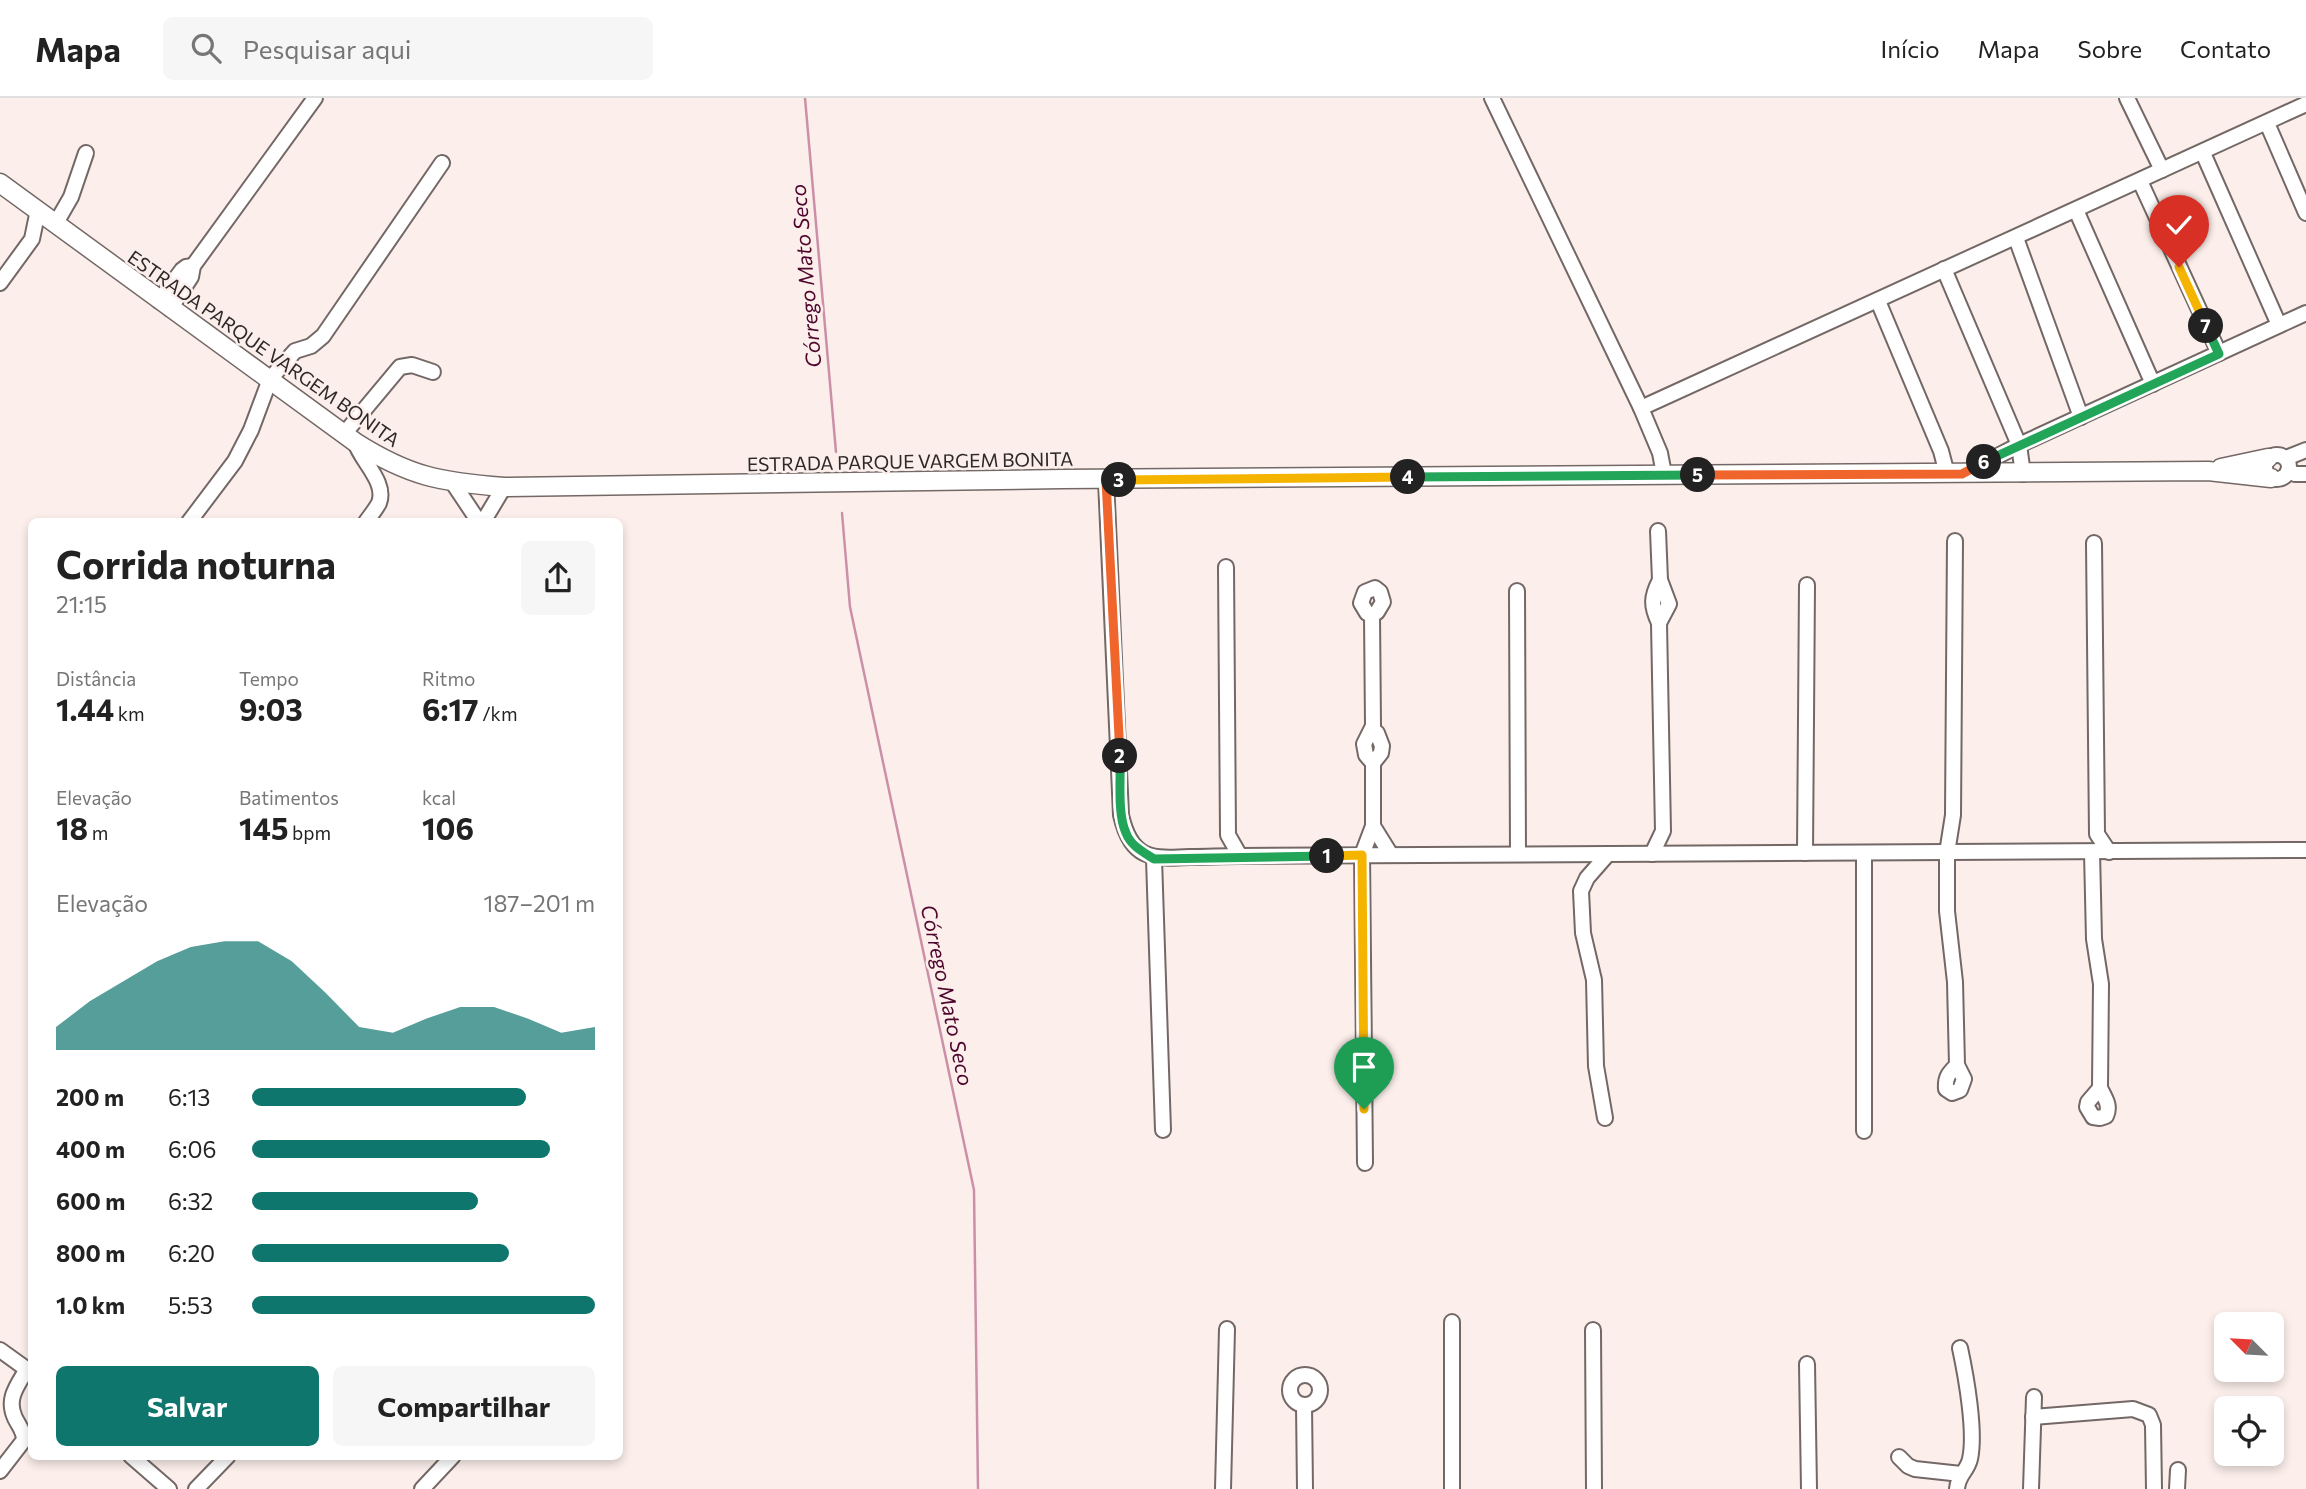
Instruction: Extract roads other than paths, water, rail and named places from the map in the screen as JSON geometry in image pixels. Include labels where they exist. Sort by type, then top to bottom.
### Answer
[{"type":"main road","name":"ESTRADA PARQUE VARGEM BONITA","points":[[0,183],[381,459],[405,470],[453,483],[504,487],[1664,474],[2023,474],[2208,471],[2278,466]]},
{"type":"street","points":[[165,305],[191,277],[193,266],[316,98]]},
{"type":"street","points":[[1492,98],[1641,408],[1660,453],[1664,474]]},
{"type":"street","points":[[2127,98],[2162,170]]},
{"type":"street","points":[[1641,408],[2306,104]]},
{"type":"street","points":[[2267,123],[2306,213]]},
{"type":"street","points":[[32,239],[58,225],[86,153]]},
{"type":"street","points":[[2203,153],[2279,326]]},
{"type":"street","points":[[192,518],[235,461],[251,430],[270,379],[295,351],[311,346],[323,336],[442,163]]},
{"type":"street","points":[[2140,181],[2219,354]]},
{"type":"street","points":[[0,283],[32,239],[38,210]]},
{"type":"street","points":[[2076,210],[2153,384]]},
{"type":"street","points":[[2016,238],[2081,417]]},
{"type":"street","points":[[1944,269],[2019,445],[2023,474]]},
{"type":"street","points":[[1878,300],[1938,442],[1955,474],[2306,313]]},
{"type":"street","points":[[369,518],[379,503],[379,486],[350,438],[400,368],[412,365],[433,372]]},
{"type":"street","points":[[2278,466],[2306,450]]},
{"type":"street","name":"ESTRADA PARQUE VARGEM BONITA","points":[[2278,466],[2293,474],[2306,474]]},
{"type":"street","points":[[1106,480],[1121,815],[1129,839],[1154,859],[1217,856],[2306,850]]},
{"type":"street","points":[[453,483],[478,518]]},
{"type":"street","points":[[484,518],[504,487]]},
{"type":"street","points":[[1658,531],[1660,580],[1669,604],[1660,623],[1663,831],[1672,853]]},
{"type":"street","points":[[1955,541],[1953,815],[1947,853],[1947,911],[1955,982],[1957,1065]]},
{"type":"street","points":[[2094,542],[2097,834],[2087,852],[2094,939],[2101,984],[2100,1088]]},
{"type":"street","points":[[1217,856],[1228,835],[1226,567]]},
{"type":"street","points":[[1805,853],[1807,585]]},
{"type":"street","points":[[1517,591],[1518,854]]},
{"type":"street","points":[[1364,1163],[1362,855],[1373,826],[1373,764],[1364,750],[1365,738],[1372,729],[1372,615]]},
{"type":"street","points":[[1373,826],[1391,855]]},
{"type":"street","points":[[1652,854],[1663,831]]},
{"type":"street","points":[[2097,834],[2109,852]]},
{"type":"street","points":[[1228,835],[1240,856]]},
{"type":"street","points":[[1864,853],[1864,1131]]},
{"type":"street","points":[[1605,1118],[1595,1066],[1594,980],[1583,933],[1581,891],[1587,878],[1608,854]]},
{"type":"street","points":[[1577,855],[1587,878]]},
{"type":"street","points":[[1154,859],[1163,1130]]},
{"type":"street","points":[[1452,1322],[1452,1489]]},
{"type":"street","points":[[1223,1489],[1227,1329]]},
{"type":"street","points":[[1593,1330],[1594,1489]]},
{"type":"street","points":[[1899,1457],[1908,1466],[1959,1482],[1970,1461],[1968,1395],[1960,1348]]},
{"type":"street","points":[[0,1350],[28,1370]]},
{"type":"street","points":[[1807,1364],[1810,1489]]},
{"type":"street","points":[[0,1471],[24,1440],[23,1431],[11,1410],[11,1400],[28,1373]]},
{"type":"street","points":[[2031,1489],[2034,1397]]},
{"type":"street","points":[[1304,1405],[1305,1489]]},
{"type":"street","points":[[2033,1417],[2119,1409],[2144,1412],[2152,1418],[2153,1425],[2154,1489]]},
{"type":"street","points":[[136,1460],[169,1489]]},
{"type":"street","points":[[196,1489],[224,1460]]},
{"type":"street","points":[[422,1489],[449,1460]]},
{"type":"street","points":[[2177,1489],[2178,1470]]},
{"type":"waterway","name":"Córrego Mato Seco","points":[[805,98],[836,452]]},
{"type":"waterway","name":"Córrego Mato Seco","points":[[842,513],[850,607],[974,1190],[978,1489]]}]
